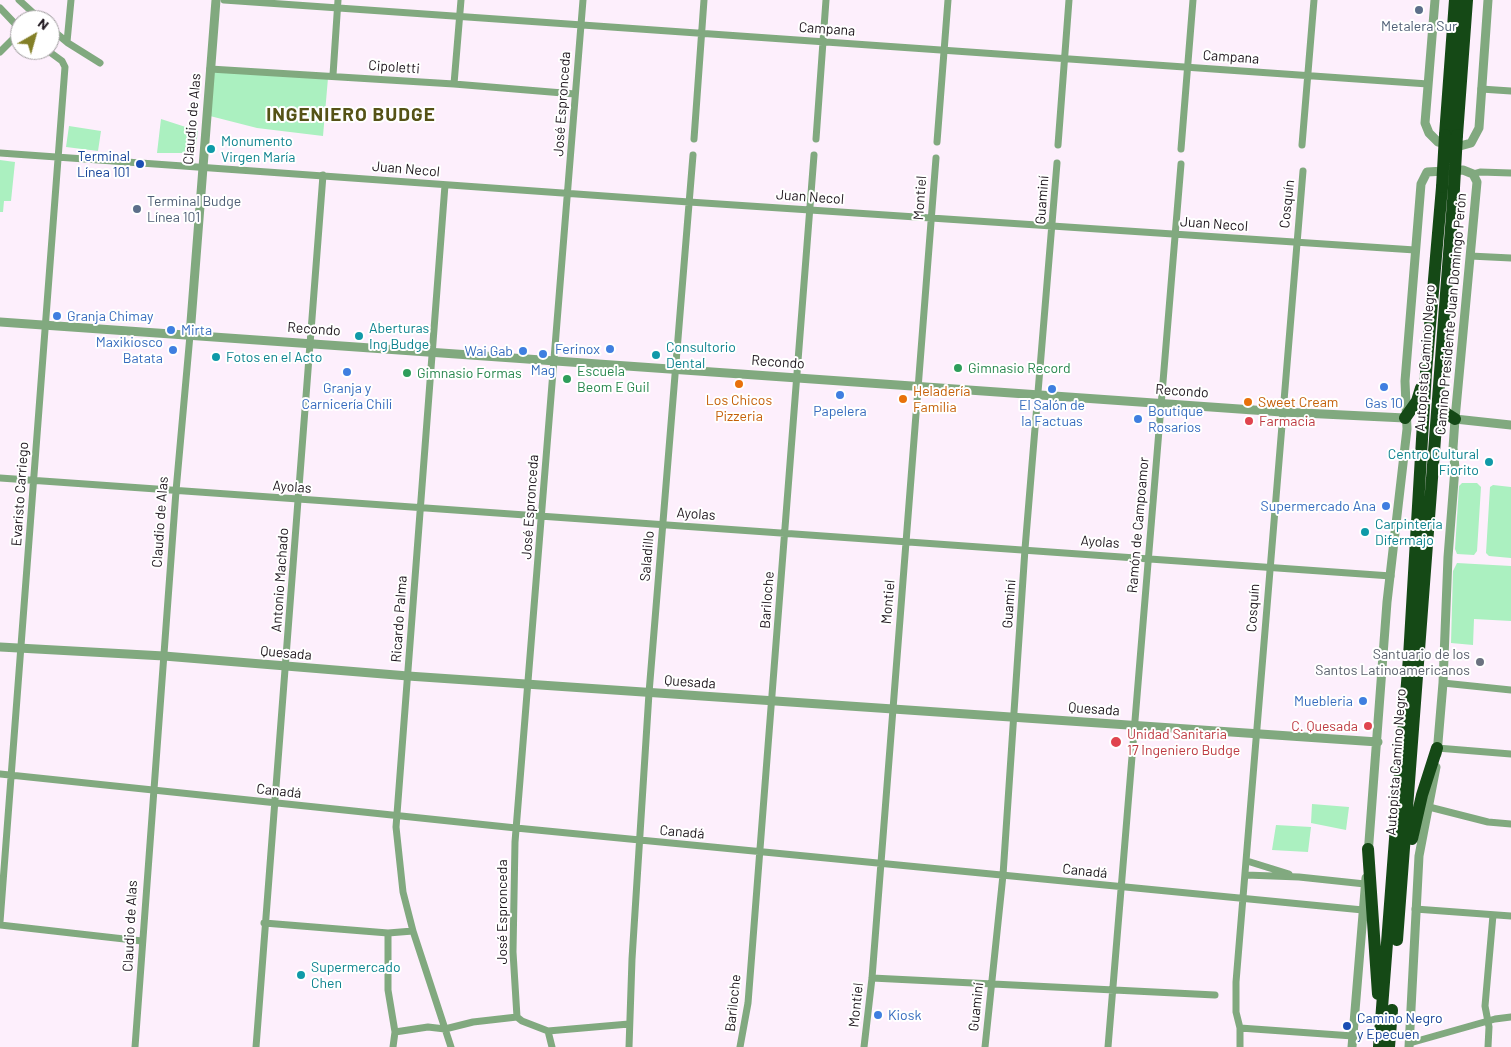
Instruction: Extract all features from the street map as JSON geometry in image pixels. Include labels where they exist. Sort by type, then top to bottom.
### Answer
[{"type":"highway","name":"Autopista Camino Negro","points":[[1389,1047],[1438,376],[1451,135],[1454,0]]},
{"type":"highway","name":"Autopista Camino Negro","points":[[1451,135],[1464,48],[1467,0]]},
{"type":"highway","points":[[1464,48],[1473,0]]},
{"type":"highway","name":"Autopista Camino Negro","points":[[1379,1047],[1408,667],[1426,372],[1448,187]]},
{"type":"highway","points":[[1405,418],[1417,401],[1426,372]]},
{"type":"highway","points":[[1438,376],[1442,407],[1447,415],[1455,419]]},
{"type":"highway","points":[[1399,915],[1415,823],[1437,748]]},
{"type":"highway","points":[[1368,849],[1377,981],[1376,1047]]},
{"type":"street","points":[[18,0],[30,10]]},
{"type":"street","points":[[67,42],[71,0]]},
{"type":"street","name":"Claudio de Alas","points":[[136,1047],[142,941],[156,791],[176,491],[216,0]]},
{"type":"street","name":"Campana","points":[[224,0],[338,4],[460,16],[1428,84]]},
{"type":"street","points":[[454,84],[461,0]]},
{"type":"street","name":"José Espronceda","points":[[517,1017],[513,940],[516,828],[583,0]]},
{"type":"street","points":[[694,139],[704,0]]},
{"type":"street","points":[[816,140],[826,0]]},
{"type":"street","points":[[937,142],[948,0]]},
{"type":"street","points":[[1058,145],[1069,0]]},
{"type":"street","points":[[1181,148],[1193,0]]},
{"type":"street","points":[[1302,145],[1314,0]]},
{"type":"street","points":[[1435,0],[1426,128],[1433,138],[1448,145],[1465,146],[1475,139],[1479,128],[1488,0]]},
{"type":"street","points":[[333,75],[338,4]]},
{"type":"street","points":[[0,8],[10,19]]},
{"type":"street","points":[[60,36],[100,63]]},
{"type":"street","points":[[0,52],[10,41]]},
{"type":"street","name":"Evaristo Carriego","points":[[0,923],[66,67],[60,60]]},
{"type":"street","name":"Cipoletti","points":[[210,69],[333,75],[575,94]]},
{"type":"street","points":[[1482,89],[1511,91]]},
{"type":"street","name":"Juan Necol","points":[[0,153],[202,166],[567,194],[1415,250]]},
{"type":"street","name":"Saladillo","points":[[629,1047],[638,841],[693,155]]},
{"type":"street","name":"Bariloche","points":[[740,1047],[747,1010],[814,155]]},
{"type":"street","name":"Montiel","points":[[864,1047],[872,978],[936,158]]},
{"type":"street","name":"Guaminí","points":[[985,1047],[1003,875],[1025,549],[1040,394],[1057,163]]},
{"type":"street","name":"Ramón de Campoamor","points":[[1108,1047],[1123,888],[1134,726],[1181,164]]},
{"type":"street","name":"Camino Presidente Juan Domingo Perón","points":[[1352,1047],[1378,742],[1387,602],[1407,429],[1405,418],[1405,382],[1421,184],[1424,175],[1430,171],[1463,170],[1473,174],[1477,182],[1453,448],[1455,468],[1448,557],[1443,683],[1429,808],[1419,856],[1409,1045]]},
{"type":"street","name":"Cosquín","points":[[1240,1047],[1240,1028],[1236,1012],[1236,982],[1303,171]]},
{"type":"street","points":[[1473,174],[1480,172],[1511,173]]},
{"type":"street","name":"Antonio Machado","points":[[256,1047],[264,923],[276,803],[323,175]]},
{"type":"street","name":"Ricardo Palma","points":[[445,184],[396,816],[402,884],[413,931],[451,1047]]},
{"type":"street","points":[[1470,256],[1511,258]]},
{"type":"street","name":"Recondo","points":[[0,322],[311,342],[433,353],[798,376],[1161,404],[1405,418]]},
{"type":"street","points":[[1455,419],[1511,425]]},
{"type":"street","name":"Ayolas","points":[[0,478],[1391,576]]},
{"type":"street","name":"Quesada","points":[[0,647],[164,656],[408,676],[1378,742]]},
{"type":"street","points":[[1443,683],[1511,690]]},
{"type":"street","points":[[1437,748],[1511,754]]},
{"type":"street","name":"Canadá","points":[[0,774],[638,841],[759,851],[1363,910]]},
{"type":"street","points":[[1429,808],[1488,822],[1511,824]]},
{"type":"street","points":[[1247,860],[1299,877]]},
{"type":"street","points":[[1246,875],[1299,877],[1365,884]]},
{"type":"street","points":[[1416,909],[1511,916]]},
{"type":"street","points":[[1488,1047],[1488,1021],[1485,1006],[1493,915]]},
{"type":"street","points":[[0,923],[142,941]]},
{"type":"street","points":[[264,923],[388,933],[413,931]]},
{"type":"street","points":[[388,933],[388,990],[394,1032],[393,1047]]},
{"type":"street","points":[[872,978],[1215,995]]},
{"type":"street","points":[[394,1032],[428,1027],[445,1029],[473,1022],[517,1017],[522,1021],[548,1031],[629,1024]]},
{"type":"street","points":[[1409,1045],[1488,1021],[1511,1017]]},
{"type":"street","points":[[1240,1028],[1353,1036]]},
{"type":"street","points":[[548,1031],[552,1047]]},
{"type":"green space","points":[[213,72],[328,78],[323,136],[257,128],[210,116]]},
{"type":"green space","points":[[161,119],[198,131],[195,153],[157,153]]},
{"type":"green space","points":[[69,126],[101,131],[98,151],[66,147]]},
{"type":"green space","points":[[0,160],[15,162],[11,201],[4,201],[3,212],[0,212]]},
{"type":"green space","points":[[1462,483],[1477,483],[1481,487],[1477,551],[1474,555],[1457,554],[1455,549],[1459,486]]},
{"type":"green space","points":[[1493,485],[1511,487],[1511,558],[1489,556],[1486,553],[1490,487]]},
{"type":"green space","points":[[1457,563],[1511,566],[1511,621],[1474,619],[1473,645],[1451,643],[1453,571]]},
{"type":"green space","points":[[1312,804],[1349,807],[1346,830],[1311,823]]},
{"type":"green space","points":[[1276,825],[1311,827],[1308,852],[1272,850]]},
{"type":"place","name":"Metalera Sur","points":[[1419,10]]},
{"type":"place","name":"Monumento Virgen María","points":[[211,149]]},
{"type":"place","name":"Terminal Línea 101","points":[[140,164]]},
{"type":"place","name":"Terminal Budge Línea 101","points":[[137,209]]},
{"type":"place","name":"Granja Chimay","points":[[57,316]]},
{"type":"place","name":"Mirta","points":[[171,330]]},
{"type":"place","name":"Aberturas Ing Budge","points":[[359,336]]},
{"type":"place","name":"Ferinox","points":[[610,349]]},
{"type":"place","name":"Maxikiosco Batata","points":[[173,350]]},
{"type":"place","name":"Wai Gab","points":[[523,351]]},
{"type":"place","name":"Mag","points":[[543,354]]},
{"type":"place","name":"Consultorio Dental","points":[[656,355]]},
{"type":"place","name":"Fotos en el Acto","points":[[216,357]]},
{"type":"place","name":"Gimnasio Record","points":[[958,368]]},
{"type":"place","name":"Granja y Carnicería Chili","points":[[347,372]]},
{"type":"place","name":"Gimnasio Formas","points":[[407,373]]},
{"type":"place","name":"Escuela Beom E Guil","points":[[567,379]]},
{"type":"place","name":"Los Chicos Pizzeria","points":[[739,384]]},
{"type":"place","name":"Gas 10","points":[[1384,387]]},
{"type":"place","name":"El Salón de la Factuas","points":[[1052,389]]},
{"type":"place","name":"Papelera","points":[[840,395]]},
{"type":"place","name":"Heladería Familia","points":[[903,399]]},
{"type":"place","name":"Sweet Cream","points":[[1248,402]]},
{"type":"place","name":"Boutique Rosarios","points":[[1138,419]]},
{"type":"place","name":"Farmacia","points":[[1249,421]]},
{"type":"place","name":"Centro Cultural Fiorito","points":[[1489,462]]},
{"type":"place","name":"Supermercado Ana","points":[[1386,506]]},
{"type":"place","name":"Carpinteria Difermajo","points":[[1365,532]]},
{"type":"place","name":"Santuario de los Santos Latinoamericanos","points":[[1480,662]]},
{"type":"place","name":"Muebleria","points":[[1363,701]]},
{"type":"place","name":"C. Quesada","points":[[1368,726]]},
{"type":"place","name":"Unidad Sanitaria 17 Ingeniero Budge","points":[[1116,742]]},
{"type":"place","name":"Supermercado Chen","points":[[301,975]]},
{"type":"place","name":"Kiosk","points":[[878,1015]]},
{"type":"place","name":"Camino Negro y Epecuen","points":[[1347,1026]]},
{"type":"district","name":"INGENIERO BUDGE","points":[[351,115]]}]
